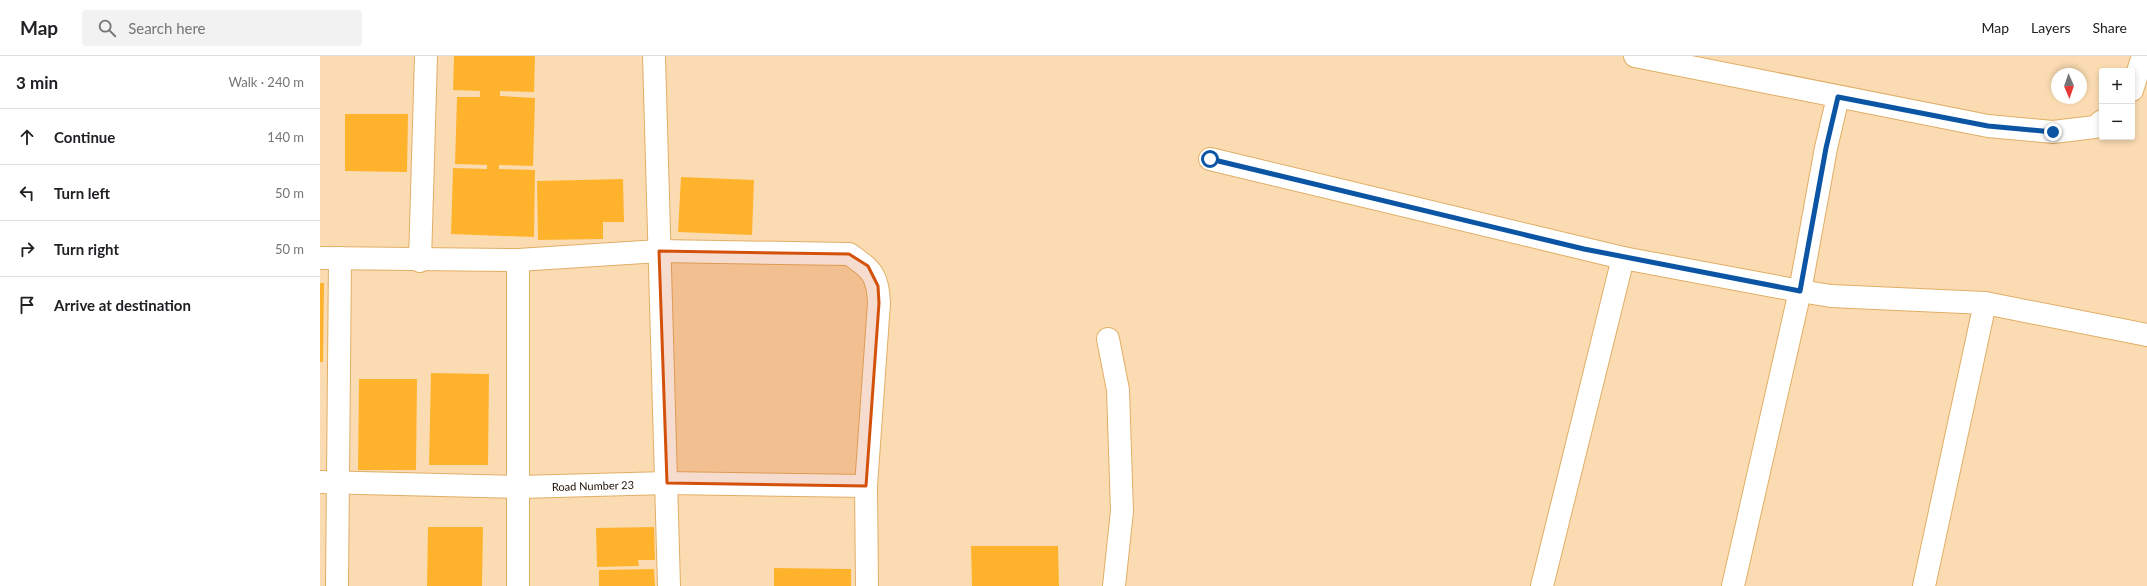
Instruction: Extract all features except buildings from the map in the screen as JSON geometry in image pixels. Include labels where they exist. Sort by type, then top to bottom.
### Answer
[{"type":"street","points":[[420,260],[426,56]]},
{"type":"street","points":[[654,56],[669,586]]},
{"type":"street","points":[[1635,56],[1684,61],[1838,97],[1988,126],[2028,131],[2053,132],[2074,131],[2095,127],[2099,124]]},
{"type":"street","points":[[2135,81],[2143,56]]},
{"type":"street","points":[[1733,586],[1800,291],[1826,148],[1838,97]]},
{"type":"street","points":[[1210,159],[1623,258],[1831,296],[1985,304],[2147,335]]},
{"type":"street","points":[[337,586],[329,482],[330,258],[518,260],[659,251],[849,254],[868,266],[878,286],[879,303],[866,486],[867,586]]},
{"type":"street","points":[[1542,586],[1623,258]]},
{"type":"street","points":[[518,260],[518,586]]},
{"type":"street","points":[[1924,586],[1985,304]]},
{"type":"street","points":[[1108,339],[1118,390],[1122,511],[1114,586]]},
{"type":"street","name":"Road Number 23","points":[[329,482],[519,487],[667,483],[866,486]]},
{"type":"highlighted area","points":[[659,251],[849,254],[868,266],[878,286],[879,303],[866,486],[667,483]]},
{"type":"route","points":[[1210,159],[1623,258],[1800,291],[1826,148],[1838,97],[1988,126],[2028,131],[2053,132]]}]
